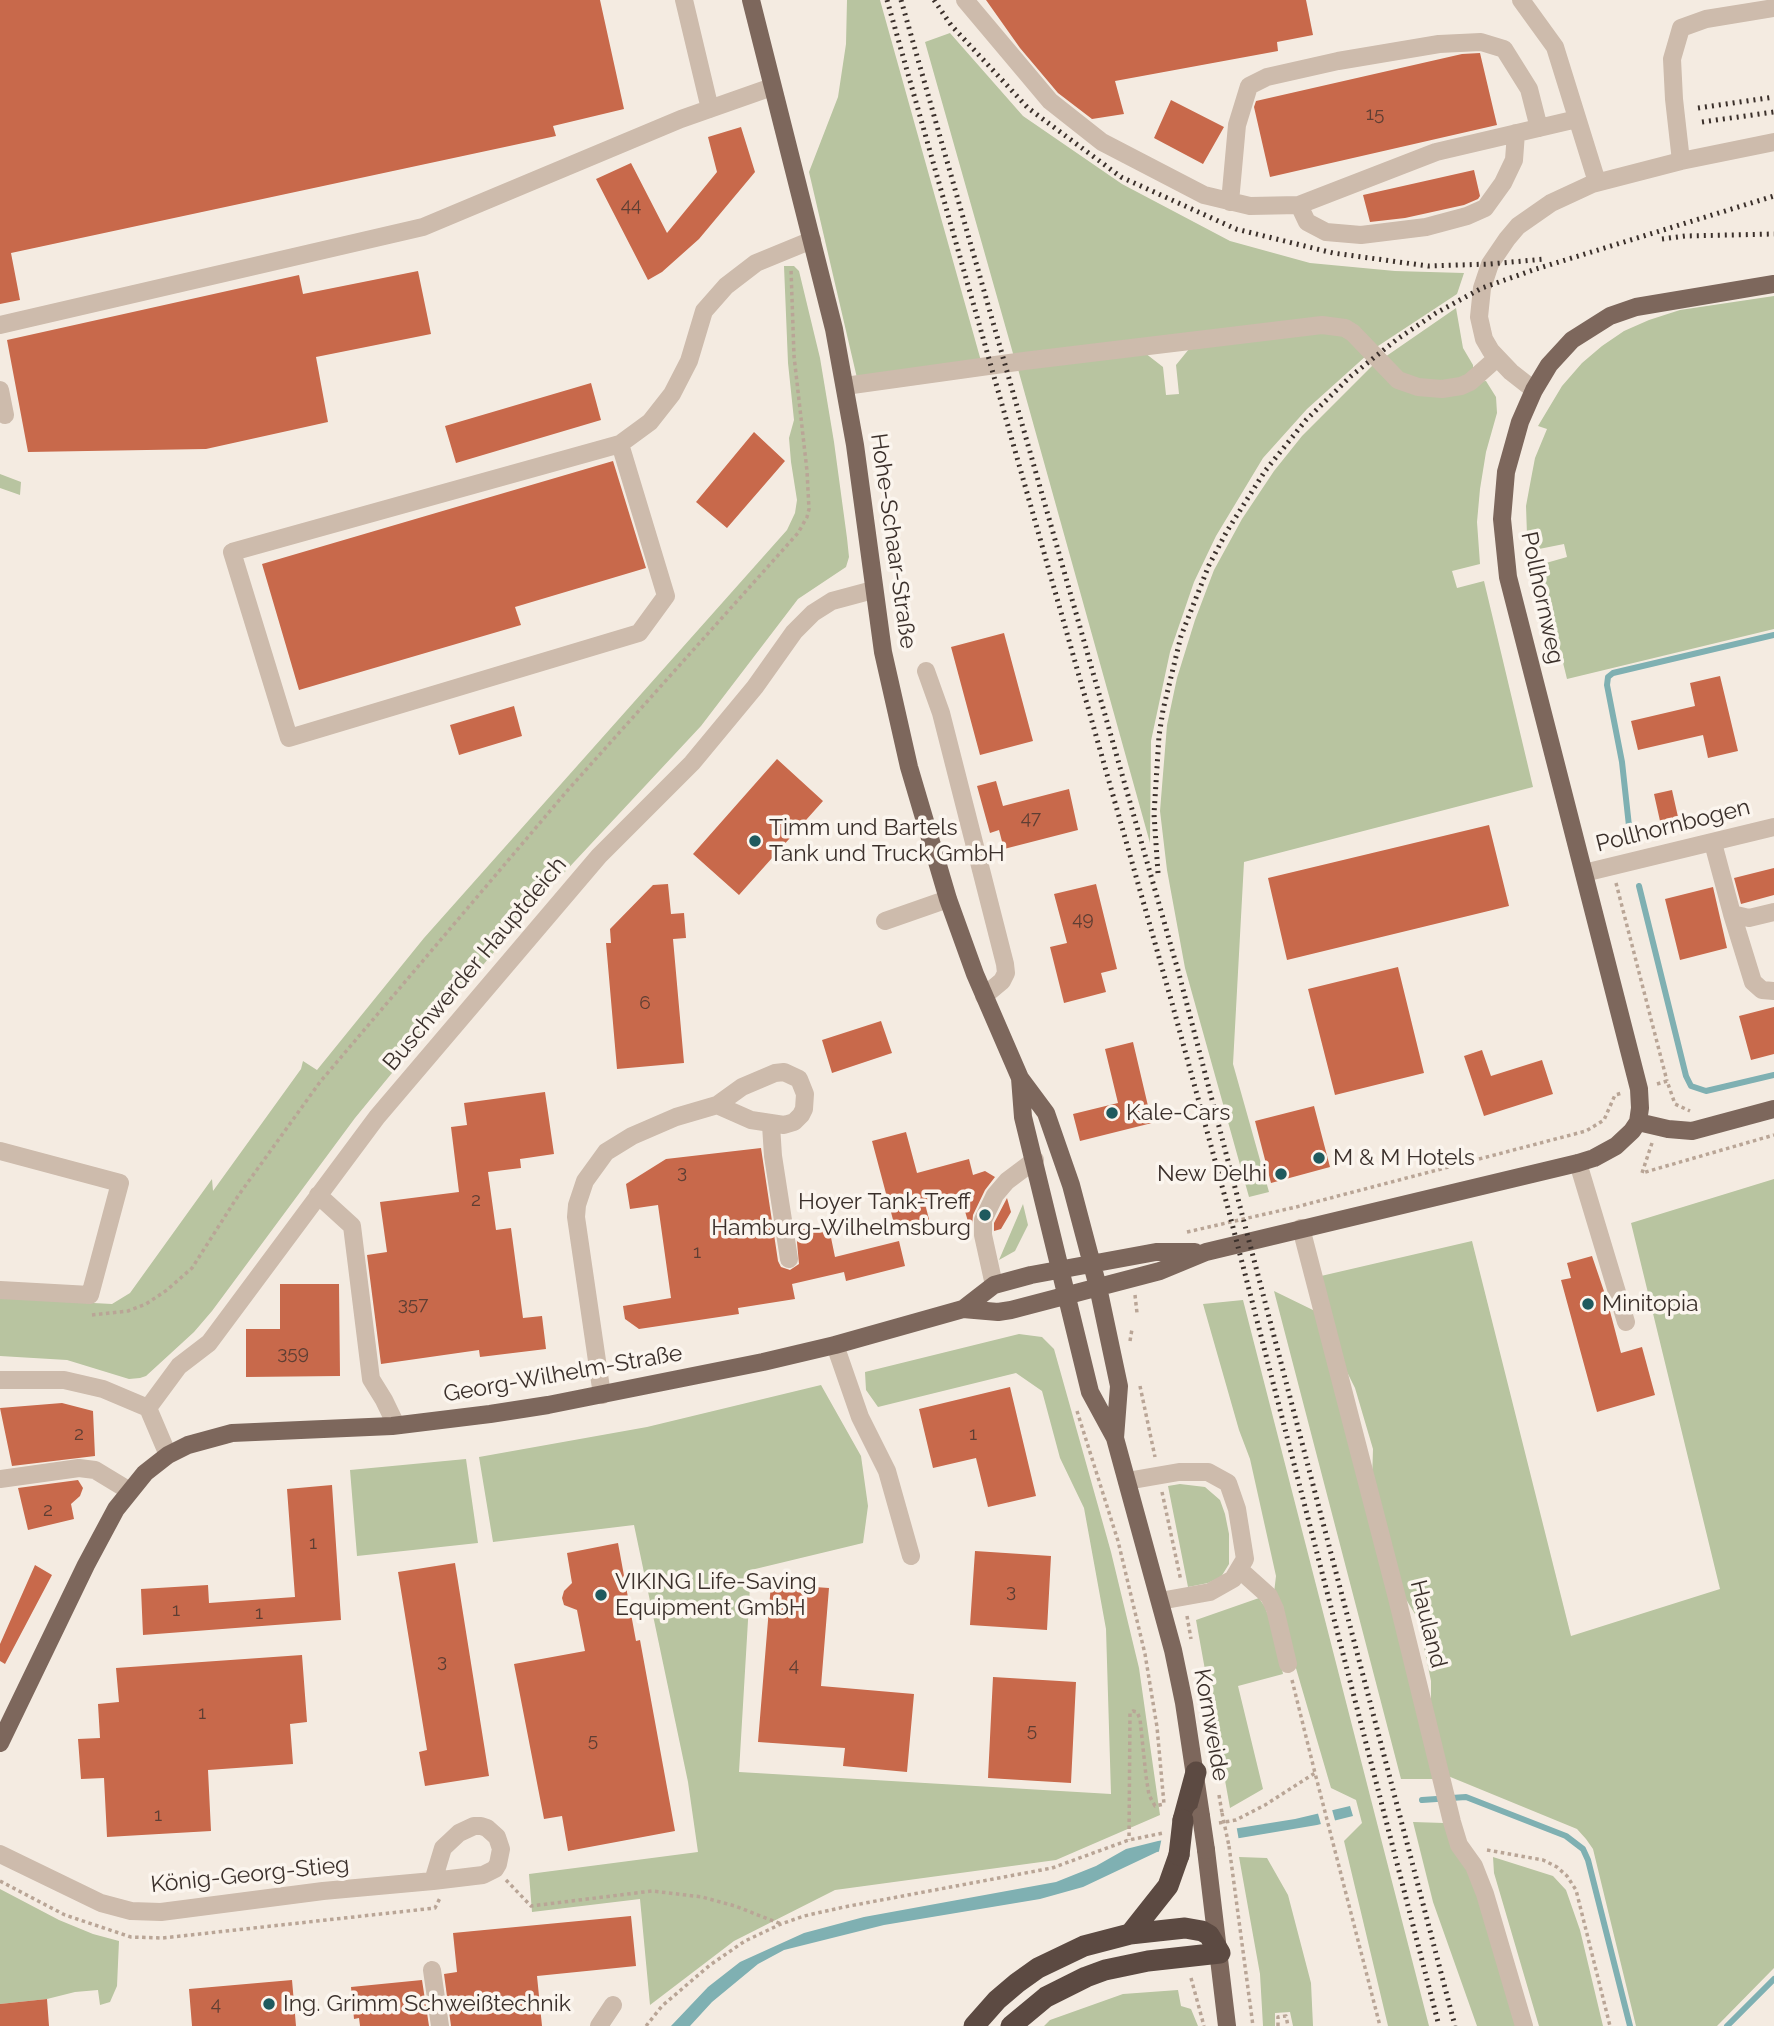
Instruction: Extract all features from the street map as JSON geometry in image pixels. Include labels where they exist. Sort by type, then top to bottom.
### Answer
[{"type":"highway","points":[[1130,1934],[1168,1886],[1192,1818],[1196,1772]]},
{"type":"highway","points":[[974,2026],[997,2000],[1038,1968],[1084,1946],[1130,1934],[1169,1928],[1195,1929],[1209,1935],[1220,1953],[1149,1961],[1105,1970],[1046,1997],[1011,2026]]},
{"type":"main road","name":"Hohe-Schaar-Straße","points":[[751,0],[812,240],[845,386],[864,503],[883,652],[898,725],[924,821],[948,899],[984,996],[1020,1078],[1046,1113],[1072,1185],[1093,1262]]},
{"type":"main road","name":"Pollhornweg","points":[[1639,1115],[1639,1089],[1508,577],[1502,519],[1506,472],[1520,422],[1534,390],[1549,365],[1572,340],[1611,316],[1657,302],[1774,284]]},
{"type":"main road","name":"Hohe-Schaar-Straße","points":[[1020,1078],[1023,1117],[1061,1268]]},
{"type":"main road","points":[[1639,1115],[1668,1129],[1692,1130],[1774,1109]]},
{"type":"main road","name":"Georg-Wilhelm-Straße","points":[[0,1743],[86,1565],[128,1490],[145,1472],[168,1455],[188,1445],[232,1433],[396,1426],[537,1407],[763,1362],[963,1309],[998,1312],[1160,1270],[1206,1252],[1578,1163],[1607,1153],[1625,1138],[1639,1115]]},
{"type":"main road","name":"Georg-Wilhelm-Straße","points":[[963,1309],[994,1285],[1061,1268],[1156,1252],[1206,1252]]},
{"type":"main road","name":"Kornweide","points":[[1093,1262],[1119,1386],[1115,1438]]},
{"type":"main road","name":"Kornweide","points":[[1061,1268],[1090,1392],[1115,1438],[1160,1601],[1184,1703],[1196,1772]]},
{"type":"main road","name":"Kornweide","points":[[1192,1818],[1206,1850],[1227,2026]]},
{"type":"street","points":[[684,0],[710,109]]},
{"type":"street","points":[[965,0],[1050,101],[1102,142],[1204,195],[1250,206],[1299,205],[1436,152],[1577,119]]},
{"type":"street","points":[[1521,0],[1555,47],[1597,182]]},
{"type":"street","points":[[1681,161],[1672,59],[1681,28],[1706,19],[1774,8]]},
{"type":"street","points":[[1230,202],[1237,125],[1249,86],[1267,77],[1338,61],[1439,44],[1481,42],[1504,49],[1529,89],[1539,128]]},
{"type":"street","points":[[0,326],[423,227],[681,118],[772,87]]},
{"type":"street","points":[[1299,205],[1307,222],[1326,232],[1362,235],[1426,227],[1467,216],[1485,208],[1503,183],[1514,160],[1516,133]]},
{"type":"street","points":[[1534,390],[1497,358],[1484,339],[1479,317],[1482,288],[1494,257],[1507,239],[1532,214],[1597,182],[1774,142]]},
{"type":"street","points":[[620,444],[666,596],[639,634],[289,738],[232,552],[620,444],[650,422],[672,394],[689,361],[704,311],[726,286],[756,263],[812,240]]},
{"type":"street","points":[[845,386],[1065,356],[1322,326],[1345,328],[1353,333],[1398,380],[1418,387],[1442,389],[1461,386],[1497,358]]},
{"type":"street","points":[[0,390],[5,415]]},
{"type":"street","name":"Buschwerder Hauptdeich","points":[[148,1408],[179,1366],[209,1343],[377,1117],[599,856],[692,763],[755,687],[794,632],[813,613],[832,601],[873,590]]},
{"type":"street","points":[[926,671],[941,713],[1005,964],[1006,973],[1002,981],[984,996]]},
{"type":"street","name":"Pollhornbogen","points":[[1584,873],[1774,827]]},
{"type":"street","points":[[1713,843],[1753,982],[1762,989],[1774,990]]},
{"type":"street","points":[[885,920],[948,899]]},
{"type":"street","points":[[1732,914],[1749,918],[1774,912]]},
{"type":"street","points":[[602,1395],[576,1217],[585,1181],[606,1152],[632,1136],[676,1117],[717,1105],[743,1087],[775,1073],[790,1074],[799,1079],[806,1094],[804,1109],[794,1122],[771,1125],[751,1120],[717,1105]]},
{"type":"street","points":[[771,1125],[773,1156],[789,1259]]},
{"type":"street","points":[[0,1151],[120,1183],[90,1295],[0,1290]]},
{"type":"street","points":[[994,1285],[983,1235],[983,1220],[995,1195],[1007,1181],[1035,1160]]},
{"type":"street","points":[[1578,1163],[1626,1322]]},
{"type":"street","points":[[318,1195],[352,1226],[371,1379],[396,1426]]},
{"type":"street","name":"Hauland","points":[[1301,1228],[1452,1822],[1459,1845],[1474,1866],[1485,1894],[1524,2026]]},
{"type":"street","points":[[835,1345],[855,1406],[887,1471],[911,1556]]},
{"type":"street","points":[[0,1380],[64,1380],[103,1388],[148,1408],[168,1455]]},
{"type":"street","points":[[0,1479],[79,1468],[95,1470],[128,1490]]},
{"type":"street","points":[[1127,1481],[1198,1471],[1221,1478],[1231,1490],[1239,1518],[1245,1559],[1233,1579],[1210,1592],[1160,1601]]},
{"type":"street","points":[[1240,1570],[1269,1596],[1275,1609],[1288,1664]]},
{"type":"street","points":[[433,1881],[443,1848],[458,1833],[474,1826],[487,1828],[497,1836],[501,1849],[495,1869]]},
{"type":"street","name":"König-Georg-Stieg","points":[[0,1854],[101,1903],[139,1911],[161,1912],[323,1891],[483,1875],[495,1869]]},
{"type":"street","points":[[432,1970],[440,2026]]},
{"type":"street","points":[[599,2026],[612,2005]]},
{"type":"path","points":[[89,1315],[128,1311],[146,1304],[192,1268],[238,1196],[320,1082],[567,792],[798,533],[809,509],[794,356],[790,249]]},
{"type":"path","points":[[1612,867],[1667,1081],[1675,1104],[1692,1112]]},
{"type":"path","points":[[1175,1234],[1296,1207],[1586,1131],[1604,1120],[1615,1094],[1667,1081]]},
{"type":"path","points":[[1642,1173],[1774,1135]]},
{"type":"path","points":[[1076,1406],[1118,1541],[1145,1654],[1157,1727],[1164,1804],[1155,1806],[1149,1795],[1140,1719],[1137,1712],[1130,1713],[1129,1840]]},
{"type":"path","points":[[1288,1664],[1380,2026]]},
{"type":"path","points":[[1236,1820],[1315,1773]]},
{"type":"path","points":[[1222,1813],[1236,1884],[1253,2026]]},
{"type":"path","points":[[646,2026],[662,2006],[710,1965],[745,1941],[781,1924],[844,1907],[1052,1868],[1129,1840],[1157,1834]]},
{"type":"path","points":[[1459,1845],[1542,1860],[1557,1867],[1567,1876],[1576,1890],[1610,2026]]},
{"type":"path","points":[[495,1869],[531,1906],[652,1891],[689,1895],[724,1903],[781,1924]]},
{"type":"path","points":[[1228,1885],[1236,1884]]},
{"type":"path","points":[[1192,1981],[1204,2026]]},
{"type":"path","points":[[1278,2026],[1278,2017],[1286,2016],[1288,2026]]},
{"type":"green space","points":[[847,0],[880,0],[981,361],[857,378],[809,172],[838,97],[846,44]]},
{"type":"green space","points":[[950,33],[1023,116],[1122,184],[1230,241],[1310,263],[1395,271],[1464,273],[1457,294],[1375,348],[1360,330],[1014,357],[925,42]]},
{"type":"green space","points":[[784,266],[794,266],[799,271],[820,358],[847,538],[849,557],[846,567],[798,599],[701,726],[534,905],[355,1118],[194,1332],[146,1376],[140,1378],[129,1379],[67,1360],[0,1356],[0,1298],[112,1304],[130,1293],[212,1179],[213,1191],[301,1069],[303,1061],[317,1070],[424,938],[787,530],[795,513],[797,500],[789,438],[794,420],[788,363]]},
{"type":"green space","points":[[1774,296],[1774,629],[1567,679],[1539,565],[1567,557],[1564,544],[1529,551],[1527,535],[1526,506],[1531,479],[1535,458],[1547,429],[1538,426],[1562,386],[1582,363],[1624,331],[1680,310]]},
{"type":"green space","points":[[1456,308],[1463,348],[1473,365],[1473,371],[1460,381],[1410,381],[1385,357]]},
{"type":"green space","points":[[1315,332],[1345,336],[1367,355],[1307,409],[1263,458],[1216,536],[1194,582],[1170,652],[1151,741],[1150,843],[1018,369],[1145,353],[1163,367],[1166,395],[1179,394],[1176,365],[1189,349]]},
{"type":"green space","points":[[1374,364],[1399,388],[1486,381],[1496,397],[1497,413],[1486,452],[1480,489],[1477,522],[1480,564],[1452,571],[1457,588],[1484,581],[1533,787],[1244,862],[1233,1064],[1269,1192],[1249,1197],[1185,968],[1167,870],[1160,811],[1167,725],[1177,678],[1195,620],[1214,570],[1242,519],[1274,471],[1302,436]]},
{"type":"green space","points":[[0,474],[21,482],[20,495],[0,488]]},
{"type":"green space","points":[[1774,1179],[1774,1968],[1717,2026],[1636,2026],[1593,1849],[1586,1839],[1577,1829],[1448,1776],[1431,1706],[1431,1681],[1418,1619],[1401,1591],[1372,1482],[1373,1449],[1355,1388],[1341,1360],[1321,1276],[1472,1241],[1571,1636],[1720,1589],[1631,1223]]},
{"type":"green space","points":[[1023,1204],[1028,1225],[1015,1251],[999,1260]]},
{"type":"green space","points":[[1274,1291],[1315,1311],[1328,1348],[1434,1779],[1401,1779]]},
{"type":"green space","points":[[1243,1300],[1429,2026],[1388,2026],[1344,1841],[1362,1823],[1356,1800],[1331,1788],[1274,1593],[1276,1576],[1250,1459],[1239,1430],[1203,1304]]},
{"type":"green space","points":[[1019,1334],[1042,1337],[1054,1349],[1111,1552],[1139,1668],[1160,1815],[1056,1860],[835,1890],[734,1941],[650,2005],[640,1899],[532,1912],[529,1874],[698,1852],[688,1782],[634,1525],[493,1542],[479,1457],[647,1427],[821,1385],[861,1456],[868,1506],[863,1543],[751,1570],[739,1772],[1111,1794],[1106,1629],[1084,1508],[1060,1458],[1042,1391],[1016,1373],[878,1407],[866,1390],[865,1372]]},
{"type":"green space","points":[[466,1459],[478,1543],[357,1556],[350,1470]]},
{"type":"green space","points":[[1180,1484],[1205,1487],[1220,1500],[1229,1534],[1229,1564],[1221,1577],[1188,1587],[1168,1486]]},
{"type":"green space","points":[[1259,1598],[1275,1635],[1283,1674],[1238,1686],[1263,1789],[1230,1808],[1196,1620]]},
{"type":"green space","points":[[1413,1822],[1444,1823],[1472,1872],[1517,2026],[1477,2026],[1433,1902]]},
{"type":"green space","points":[[1239,1857],[1267,1858],[1288,1895],[1311,1983],[1313,2026],[1293,2026],[1290,2012],[1275,2013],[1275,2026],[1263,2026],[1260,1974]]},
{"type":"green space","points":[[1493,1857],[1553,1876],[1566,1890],[1580,1930],[1603,2026],[1539,2026],[1494,1873]]},
{"type":"green space","points":[[0,1889],[59,1920],[119,1941],[117,1986],[110,2002],[100,2005],[98,1990],[0,2004]]},
{"type":"green space","points":[[1178,1990],[1181,2006],[1191,2009],[1198,2026],[1044,2026],[1050,2020],[1123,1994]]},
{"type":"water","points":[[1350,1806],[1353,1816],[1317,1825],[1157,1852],[1083,1887],[1040,1899],[884,1925],[784,1950],[758,1964],[712,2002],[690,2026],[671,2026],[708,1987],[740,1962],[804,1933],[864,1917],[1056,1882],[1096,1866],[1126,1849],[1158,1841],[1295,1819]]},
{"type":"pier","points":[[1331,1806],[1336,1824],[1322,1828],[1317,1810]]},
{"type":"pier","points":[[1236,1824],[1239,1841],[1158,1856],[1162,1837]]},
{"type":"building","points":[[0,0],[600,0],[624,109],[553,126],[556,136],[11,253],[20,300],[0,304]]},
{"type":"building","points":[[986,0],[1306,0],[1313,35],[1277,42],[1278,51],[1115,81],[1124,114],[1092,119],[1058,93],[1020,48]]},
{"type":"building","points":[[1480,53],[1497,125],[1270,177],[1254,107],[1256,101],[1462,54]]},
{"type":"building","points":[[1171,100],[1224,127],[1203,164],[1154,138]]},
{"type":"building","points":[[741,127],[755,172],[699,239],[662,272],[648,280],[596,179],[631,163],[667,233],[717,172],[708,137]]},
{"type":"building","points":[[1474,170],[1480,196],[1478,199],[1464,205],[1405,218],[1370,222],[1363,195]]},
{"type":"building","points":[[418,271],[431,334],[316,357],[328,422],[206,449],[28,452],[7,340],[299,275],[303,294]]},
{"type":"building","points":[[591,383],[601,420],[456,463],[445,426]]},
{"type":"building","points":[[754,432],[785,461],[727,528],[696,502]]},
{"type":"building","points":[[613,461],[646,568],[515,607],[521,625],[299,690],[262,564]]},
{"type":"building","points":[[1004,633],[1033,741],[980,755],[951,647]]},
{"type":"building","points":[[1720,676],[1738,751],[1708,758],[1703,735],[1638,750],[1631,721],[1695,706],[1690,683]]},
{"type":"building","points":[[514,706],[522,736],[459,755],[450,725]]},
{"type":"building","points":[[777,759],[823,801],[739,895],[693,854]]},
{"type":"building","points":[[996,781],[1003,806],[1069,789],[1078,830],[1004,849],[999,830],[990,833],[977,786]]},
{"type":"building","points":[[1672,790],[1678,817],[1660,821],[1654,794]]},
{"type":"building","points":[[1489,825],[1509,906],[1287,960],[1268,878]]},
{"type":"building","points":[[1774,868],[1774,895],[1741,904],[1734,878]]},
{"type":"building","points":[[668,884],[671,914],[684,913],[686,938],[673,939],[684,1063],[617,1069],[606,943],[611,943],[610,929],[653,885]]},
{"type":"building","points":[[1096,884],[1117,969],[1101,973],[1106,992],[1064,1003],[1050,947],[1067,943],[1054,894]]},
{"type":"building","points":[[1713,887],[1727,948],[1680,960],[1665,899]]},
{"type":"building","points":[[1398,967],[1424,1073],[1335,1095],[1308,989]]},
{"type":"building","points":[[1774,1007],[1774,1054],[1751,1060],[1739,1016]]},
{"type":"building","points":[[881,1021],[892,1053],[832,1073],[822,1040]]},
{"type":"building","points":[[1133,1042],[1152,1123],[1080,1141],[1073,1114],[1118,1103],[1105,1049]]},
{"type":"building","points":[[1482,1050],[1491,1076],[1542,1060],[1553,1094],[1484,1116],[1464,1056]]},
{"type":"building","points":[[545,1092],[554,1154],[520,1159],[521,1168],[488,1172],[496,1230],[511,1228],[523,1318],[542,1316],[546,1349],[480,1357],[479,1350],[381,1364],[367,1255],[387,1252],[380,1202],[459,1192],[451,1127],[467,1125],[464,1103]]},
{"type":"building","points":[[1314,1106],[1330,1167],[1271,1183],[1255,1121]]},
{"type":"building","points":[[906,1132],[917,1173],[969,1159],[973,1175],[985,1171],[995,1177],[985,1190],[973,1215],[972,1226],[969,1225],[960,1194],[925,1204],[930,1223],[896,1231],[872,1141]]},
{"type":"building","points":[[761,1148],[781,1267],[790,1270],[799,1264],[796,1231],[828,1223],[835,1257],[899,1241],[905,1266],[846,1281],[844,1272],[792,1284],[795,1299],[738,1308],[739,1314],[639,1329],[625,1319],[623,1306],[671,1298],[658,1205],[630,1209],[626,1184],[666,1159]]},
{"type":"building","points":[[1007,1198],[1011,1212],[1001,1229],[994,1231],[994,1223]]},
{"type":"building","points":[[1592,1256],[1621,1353],[1642,1347],[1655,1395],[1597,1412],[1561,1280],[1571,1278],[1567,1263]]},
{"type":"building","points":[[280,1284],[339,1284],[340,1376],[246,1377],[246,1329],[280,1329]]},
{"type":"building","points":[[1010,1387],[1036,1496],[988,1507],[976,1458],[933,1468],[919,1409]]},
{"type":"building","points":[[62,1403],[93,1411],[95,1456],[12,1466],[0,1408]]},
{"type":"building","points":[[78,1480],[83,1488],[80,1496],[71,1504],[74,1519],[28,1530],[18,1488]]},
{"type":"building","points":[[332,1485],[341,1620],[143,1635],[141,1589],[208,1585],[209,1603],[295,1597],[287,1489]]},
{"type":"building","points":[[618,1543],[636,1641],[640,1640],[675,1831],[568,1851],[562,1816],[544,1819],[514,1664],[585,1651],[577,1610],[564,1605],[562,1598],[564,1591],[572,1583],[567,1553]]},
{"type":"building","points":[[975,1551],[1051,1556],[1047,1630],[970,1625]]},
{"type":"building","points":[[455,1563],[489,1776],[425,1786],[419,1752],[427,1750],[398,1572]]},
{"type":"building","points":[[35,1565],[52,1575],[5,1664],[0,1661],[0,1644]]},
{"type":"building","points":[[771,1584],[829,1588],[821,1686],[914,1694],[907,1772],[843,1766],[845,1748],[758,1742]]},
{"type":"building","points":[[302,1655],[307,1722],[290,1724],[293,1764],[208,1770],[211,1831],[107,1837],[104,1778],[81,1779],[78,1739],[100,1738],[98,1704],[119,1702],[116,1668]]},
{"type":"building","points":[[993,1677],[1076,1682],[1071,1783],[988,1778]]},
{"type":"building","points":[[631,1916],[636,1966],[537,1976],[542,2026],[451,2026],[444,1974],[457,1972],[453,1933]]},
{"type":"building","points":[[292,1980],[296,2026],[192,2026],[189,1989]]},
{"type":"building","points":[[422,1980],[429,2026],[360,2026],[359,2018],[354,2019],[351,1987]]},
{"type":"building","points":[[47,1999],[49,2026],[0,2026],[0,2004]]},
{"type":"waterway","points":[[1629,826],[1622,762],[1607,685],[1608,677],[1613,673],[1774,635]]},
{"type":"waterway","points":[[1639,886],[1686,1076],[1691,1086],[1706,1091],[1774,1075]]},
{"type":"waterway","points":[[1422,1800],[1466,1797],[1566,1836],[1583,1849],[1630,2026]]},
{"type":"waterway","points":[[1727,2026],[1774,1979]]},
{"type":"railway","points":[[887,0],[1228,1208],[1439,2026]]},
{"type":"railway","points":[[901,0],[1179,974],[1455,2026]]},
{"type":"railway","points":[[934,0],[951,25],[1028,108],[1121,177],[1236,229],[1333,253],[1428,266],[1545,259]]},
{"type":"railway","points":[[1698,108],[1774,97]]},
{"type":"railway","points":[[1702,122],[1774,112]]},
{"type":"railway","points":[[1158,873],[1154,814],[1159,736],[1181,636],[1209,565],[1227,531],[1265,471],[1306,420],[1351,376],[1396,340],[1436,313],[1482,288],[1774,196]]},
{"type":"railway","points":[[1662,239],[1774,234]]},
{"type":"place","name":"Timm und Bartels Tank und Truck GmbH","points":[[755,841]]},
{"type":"place","name":"Kale-Cars","points":[[1112,1113]]},
{"type":"place","name":"M & M Hotels","points":[[1319,1158]]},
{"type":"place","name":"New Delhi","points":[[1281,1174]]},
{"type":"place","name":"Hoyer Tank-Treff Hamburg-Wilhelmsburg","points":[[985,1215]]},
{"type":"place","name":"Minitopia","points":[[1588,1304]]},
{"type":"place","name":"VIKING Life-Saving Equipment GmbH","points":[[601,1595]]},
{"type":"place","name":"Ing. Grimm Schweißtechnik","points":[[269,2004]]}]
